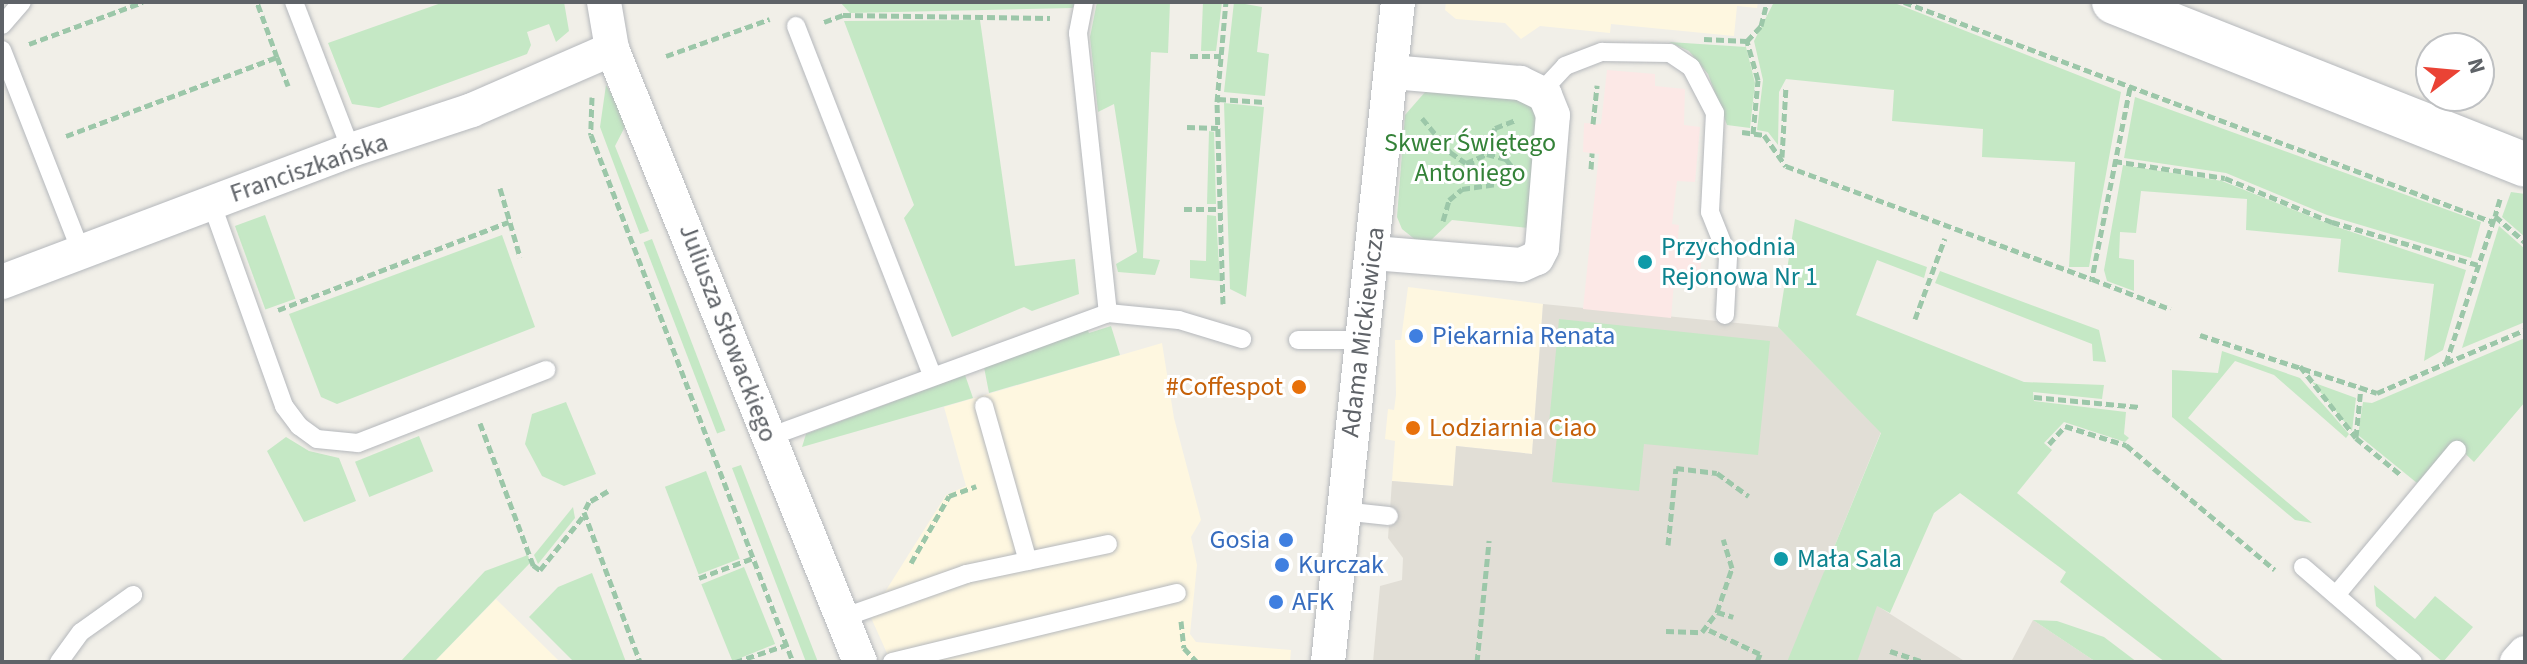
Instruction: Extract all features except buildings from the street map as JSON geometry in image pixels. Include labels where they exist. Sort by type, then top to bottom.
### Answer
[{"type":"street","name":"Juliusza Słowackiego","points":[[604,2],[612,49],[860,662]]},
{"type":"street","name":"Adama Mickiewicza","points":[[1328,662],[1398,2]]},
{"type":"street","points":[[2114,2],[2513,179]]},
{"type":"street","name":"Franciszkańska","points":[[2,282],[351,150],[523,91],[612,49]]},
{"type":"street","points":[[1373,253],[1521,265],[1537,258],[1546,98],[1520,83],[1392,72]]},
{"type":"street","points":[[2517,662],[2525,653]]},
{"type":"lane","points":[[2,25],[22,2]]},
{"type":"lane","points":[[294,2],[351,150]]},
{"type":"lane","points":[[1084,2],[1078,33],[1108,313]]},
{"type":"lane","points":[[803,23],[931,373]]},
{"type":"lane","points":[[8,49],[81,252]]},
{"type":"lane","points":[[1546,98],[1565,66],[1602,52],[1654,50],[1677,56],[1691,67],[1715,113],[1710,212],[1728,257],[1725,315]]},
{"type":"lane","points":[[211,202],[284,406],[308,433],[336,444],[358,443],[546,370]]},
{"type":"lane","points":[[769,437],[931,373],[1108,313],[1224,329],[1242,339]]},
{"type":"lane","points":[[1298,340],[1360,340]]},
{"type":"lane","points":[[984,406],[1028,561]]},
{"type":"lane","points":[[2336,595],[2457,450]]},
{"type":"lane","points":[[1342,511],[1389,516]]},
{"type":"lane","points":[[842,618],[966,574],[1108,544]]},
{"type":"lane","points":[[2303,567],[2413,662]]},
{"type":"lane","points":[[892,662],[1177,593]]},
{"type":"lane","points":[[59,662],[81,632],[133,595]]},
{"type":"path","points":[[8,49],[143,2]]},
{"type":"path","points":[[257,2],[288,86]]},
{"type":"path","points":[[1224,329],[1218,99],[1226,2]]},
{"type":"path","points":[[1753,134],[1758,80],[1747,41],[1761,26],[1767,2]]},
{"type":"path","points":[[1904,2],[2130,88],[2494,219],[2525,242]]},
{"type":"path","points":[[803,23],[843,15],[1050,14],[1052,29]]},
{"type":"path","points":[[666,56],[775,18]]},
{"type":"path","points":[[1190,56],[1221,56]]},
{"type":"path","points":[[50,142],[277,57]]},
{"type":"path","points":[[1593,124],[1597,74]]},
{"type":"path","points":[[1782,160],[1786,86]]},
{"type":"path","points":[[2092,279],[2130,88]]},
{"type":"path","points":[[592,97],[591,135],[793,662]]},
{"type":"path","points":[[1487,154],[1495,128],[1513,124],[1546,98]]},
{"type":"path","points":[[1218,99],[1265,102]]},
{"type":"path","points":[[1415,122],[1416,111],[1453,156],[1472,162],[1487,154],[1506,159],[1519,179],[1488,187],[1472,185],[1449,200],[1438,227]]},
{"type":"path","points":[[1187,127],[1218,128]]},
{"type":"path","points":[[1764,135],[1786,166],[2170,309]]},
{"type":"path","points":[[1591,169],[1592,153]]},
{"type":"path","points":[[2114,161],[2225,178],[2332,222],[2478,265]]},
{"type":"path","points":[[1472,162],[1472,185]]},
{"type":"path","points":[[2446,363],[2494,219],[2513,179]]},
{"type":"path","points":[[500,188],[520,257]]},
{"type":"path","points":[[1184,209],[1220,209]]},
{"type":"path","points":[[269,314],[509,222]]},
{"type":"path","points":[[1915,319],[1945,238]]},
{"type":"path","points":[[2200,335],[2300,365],[2377,393],[2525,330]]},
{"type":"path","points":[[2300,365],[2356,438],[2414,485]]},
{"type":"path","points":[[2356,438],[2361,387]]},
{"type":"path","points":[[2034,397],[2140,407]]},
{"type":"path","points":[[471,399],[533,565],[540,570],[585,514],[589,502],[608,491]]},
{"type":"path","points":[[2049,444],[2065,426],[2126,445],[2279,573]]},
{"type":"path","points":[[1668,545],[1676,468],[1717,473],[1749,496]]},
{"type":"path","points":[[890,600],[949,496],[1003,475]]},
{"type":"path","points":[[585,514],[640,662]]},
{"type":"path","points":[[1709,630],[1732,568],[1723,539]]},
{"type":"path","points":[[1477,662],[1489,541]]},
{"type":"path","points":[[699,578],[753,558]]},
{"type":"path","points":[[1177,593],[1184,648],[1197,662]]},
{"type":"path","points":[[1717,612],[1733,617]]},
{"type":"path","points":[[1666,631],[1709,630],[1760,654],[1757,662]]},
{"type":"path","points":[[735,662],[786,645]]},
{"type":"path","points":[[1890,651],[1923,662]]},
{"type":"shaded area","points":[[1446,2],[1758,2],[1757,8],[1737,6],[1734,36],[1611,24],[1610,33],[1540,26],[1521,39],[1505,23],[1456,19],[1445,10]]},
{"type":"shaded area","points":[[1607,70],[1655,74],[1655,86],[1685,89],[1684,125],[1700,127],[1695,182],[1677,181],[1672,224],[1679,225],[1677,250],[1702,253],[1700,273],[1675,271],[1671,318],[1583,309],[1599,154],[1583,152],[1584,123],[1601,124]]},
{"type":"shaded area","points":[[1408,287],[1543,304],[1532,454],[1457,446],[1454,486],[1392,481],[1395,441],[1385,439],[1388,409],[1394,410],[1396,395],[1395,340],[1401,340]]},
{"type":"shaded area","points":[[1543,304],[1778,327],[1881,432],[1824,572],[1966,662],[1373,662],[1380,586],[1402,580],[1403,558],[1388,538],[1392,481],[1453,486],[1456,446],[1532,454]]},
{"type":"shaded area","points":[[1162,343],[1174,418],[1201,520],[1191,537],[1197,565],[1190,634],[1196,642],[1291,650],[1290,662],[891,662],[863,600],[885,592],[946,495],[966,486],[944,407]]},
{"type":"shaded area","points":[[496,599],[560,662],[434,662]]},
{"type":"shaded area","points":[[2033,620],[2096,662],[2011,662]]},
{"type":"green space","points":[[444,2],[564,2],[569,31],[556,42],[549,24],[527,32],[531,45],[527,54],[379,108],[352,104],[328,43]]},
{"type":"green space","points":[[840,2],[1075,2],[1073,8],[850,13]]},
{"type":"green space","points":[[1097,2],[1170,2],[1168,53],[1151,52],[1143,258],[1160,260],[1155,275],[1118,272],[1116,264],[1137,252],[1114,104],[1098,112],[1090,37]]},
{"type":"green space","points":[[1203,2],[1222,2],[1216,51],[1201,51]]},
{"type":"green space","points":[[1234,2],[1262,7],[1257,52],[1269,54],[1265,96],[1224,92]]},
{"type":"green space","points":[[1774,2],[1892,2],[2121,92],[2089,267],[2069,267],[2075,162],[1982,157],[1983,129],[1892,121],[1894,90],[1786,79],[1779,92],[1778,145],[1768,132],[1757,130],[1763,80],[1754,41]]},
{"type":"green space","points":[[980,20],[1015,266],[1075,259],[1079,294],[1032,311],[1024,307],[952,337],[904,218],[914,205],[844,21]]},
{"type":"green space","points":[[1669,42],[1746,47],[1755,83],[1750,128],[1727,125],[1708,74],[1689,51]]},
{"type":"green space","points":[[606,85],[628,121],[615,146],[649,231],[640,234],[600,127]]},
{"type":"green space","name":"Skwer Świętego Antoniego","points":[[1426,91],[1517,98],[1538,111],[1529,228],[1452,220],[1430,241],[1417,241],[1402,229],[1397,217],[1405,115]]},
{"type":"green space","points":[[2135,97],[2481,222],[2471,258],[2327,215],[2226,173],[2124,158]]},
{"type":"green space","points":[[1224,103],[1264,107],[1246,297],[1230,289]]},
{"type":"green space","points":[[1209,131],[1214,132],[1216,204],[1207,204]]},
{"type":"green space","points":[[2123,165],[2222,181],[2334,226],[2466,270],[2443,350],[2424,361],[2434,284],[2338,272],[2341,239],[2246,230],[2247,199],[2141,191],[2136,233],[2120,232],[2119,258],[2134,260],[2134,291],[2107,281],[2104,270]]},
{"type":"green space","points":[[2511,192],[2525,194],[2525,237],[2502,217]]},
{"type":"green space","points":[[265,215],[295,299],[265,310],[235,226]]},
{"type":"green space","points":[[1207,215],[1216,216],[1220,281],[1190,278],[1190,260],[1206,261]]},
{"type":"green space","points":[[1795,219],[1927,267],[1924,278],[1877,260],[1856,315],[2024,382],[2104,385],[2102,399],[2033,392],[2034,401],[2126,412],[2124,434],[2129,438],[2125,442],[2064,422],[2044,443],[2052,450],[2017,493],[2225,662],[2165,662],[2060,582],[2066,572],[1960,493],[1934,513],[1890,613],[1877,606],[1857,662],[1787,662],[1881,433],[1778,327]]},
{"type":"green space","points":[[2499,226],[2525,249],[2525,322],[2462,348]]},
{"type":"green space","points":[[502,235],[535,327],[337,404],[321,397],[289,314]]},
{"type":"green space","points":[[652,239],[725,430],[717,434],[644,242]]},
{"type":"green space","points":[[1940,271],[2099,330],[2106,362],[2093,361],[2092,344],[1935,283]]},
{"type":"green space","points":[[1559,319],[1770,341],[1758,455],[1644,444],[1639,491],[1552,482],[1557,436],[1548,434]]},
{"type":"green space","points":[[1111,326],[1120,355],[989,393],[984,367],[1087,329],[1089,333]]},
{"type":"green space","points":[[2525,338],[2525,402],[2474,462],[2453,442],[2417,483],[2358,435],[2363,402],[2372,403]]},
{"type":"green space","points":[[2222,351],[2300,378],[2349,434],[2346,438],[2274,375],[2235,361],[2188,418],[2312,523],[2295,520],[2172,417],[2172,370],[2218,373]]},
{"type":"green space","points":[[965,375],[973,398],[802,447],[806,434]]},
{"type":"green space","points":[[2312,382],[2356,398],[2352,431]]},
{"type":"green space","points":[[566,402],[596,474],[564,486],[542,476],[525,444],[532,414]]},
{"type":"green space","points":[[419,436],[433,471],[369,497],[355,462]]},
{"type":"green space","points":[[286,437],[309,451],[339,458],[356,501],[304,522],[267,451]]},
{"type":"green space","points":[[741,465],[818,662],[806,662],[732,468]]},
{"type":"green space","points":[[706,471],[740,559],[699,575],[665,487]]},
{"type":"green space","points":[[573,507],[575,518],[538,564],[534,555]]},
{"type":"green space","points":[[528,555],[530,563],[434,662],[400,662],[485,571]]},
{"type":"green space","points":[[744,567],[775,644],[732,661],[701,584]]},
{"type":"green space","points":[[592,573],[626,662],[574,662],[529,617],[558,587]]},
{"type":"green space","points":[[2374,585],[2415,619],[2435,596],[2473,627],[2443,662],[2376,606]]},
{"type":"green space","points":[[2033,620],[2057,621],[2104,637],[2137,662],[2096,662]]},
{"type":"place","name":"Przychodnia Rejonowa Nr 1","points":[[1645,262]]},
{"type":"place","name":"Piekarnia Renata","points":[[1416,336]]},
{"type":"place","name":"#Coffespot","points":[[1299,387]]},
{"type":"place","name":"Lodziarnia Ciao","points":[[1413,428]]},
{"type":"place","name":"Gosia","points":[[1286,540]]},
{"type":"place","name":"Mała Sala","points":[[1781,559]]},
{"type":"place","name":"Kurczak","points":[[1282,565]]},
{"type":"place","name":"AFK","points":[[1276,602]]}]
